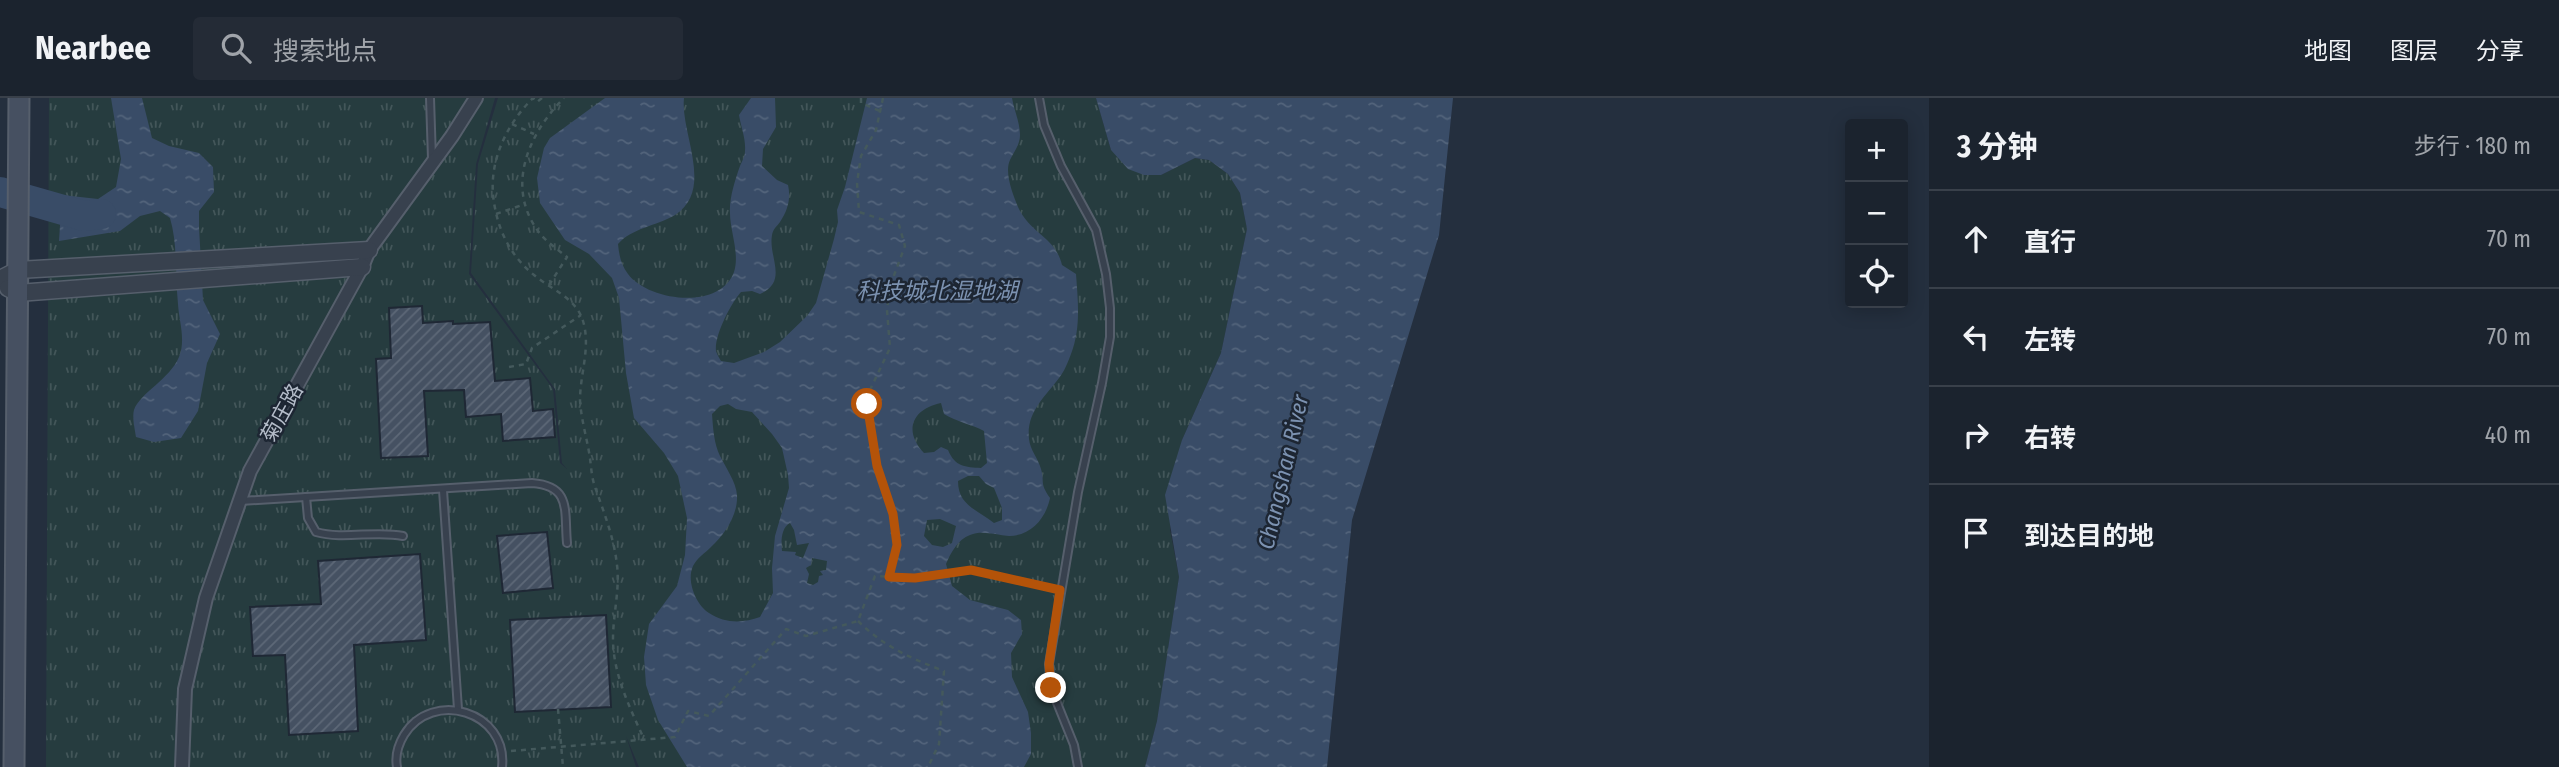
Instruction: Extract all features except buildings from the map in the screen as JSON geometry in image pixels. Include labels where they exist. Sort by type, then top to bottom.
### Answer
[{"type":"main road","points":[[14,767],[19,98]]},
{"type":"street","name":"菊庄路","points":[[182,767],[186,688],[206,598],[250,471],[369,250],[476,98]]},
{"type":"street","points":[[362,267],[18,293],[0,282],[18,261],[127,264],[369,250]]},
{"type":"lane","points":[[430,98],[432,164]]},
{"type":"lane","points":[[1039,98],[1044,125],[1060,166],[1096,230],[1110,307],[1110,337],[1060,590],[1049,664],[1051,688],[1074,745],[1078,767]]},
{"type":"lane","points":[[240,501],[548,484],[557,489],[563,500],[566,543]]},
{"type":"lane","points":[[443,490],[458,709]]},
{"type":"lane","points":[[306,497],[308,518],[316,532],[327,535],[385,532],[403,536]]},
{"type":"lane","points":[[397,767],[399,743],[409,728],[422,716],[440,709],[458,709],[475,715],[489,726],[499,742],[502,767]]},
{"type":"path","points":[[542,98],[537,102],[533,98],[512,124],[497,156],[494,180],[496,214],[509,248],[533,275],[566,297],[581,314],[586,351],[580,399],[583,422],[590,468],[606,511],[617,565],[614,656],[628,706],[644,739]]},
{"type":"path","points":[[548,285],[567,257],[538,231],[525,204],[521,183],[527,151],[535,135],[564,98]]},
{"type":"path","points":[[861,98],[861,103],[880,111]]},
{"type":"path","points":[[883,98],[876,130],[861,156],[857,183],[859,212],[899,225],[905,246],[890,286],[887,310],[890,348],[870,390],[867,404],[877,466],[893,514],[897,545],[889,577]]},
{"type":"path","points":[[512,124],[535,135]]},
{"type":"path","points":[[496,214],[525,204]]},
{"type":"path","points":[[509,367],[526,363],[531,348],[581,314]]},
{"type":"path","points":[[858,621],[875,576],[915,578],[971,570],[1060,590]]},
{"type":"path","points":[[501,752],[675,737],[688,711],[709,716],[786,629],[806,636],[858,621]]},
{"type":"path","points":[[858,621],[871,634],[910,659],[944,671],[939,744],[928,767]]},
{"type":"path","points":[[558,709],[563,767]]},
{"type":"green space","points":[[49,98],[495,98],[476,164],[469,274],[553,389],[560,463],[567,469],[562,463],[555,389],[471,273],[478,164],[498,98],[1096,98],[1111,150],[1161,175],[1195,158],[1209,160],[1228,174],[1240,193],[1247,229],[1221,353],[1182,440],[1170,530],[1179,577],[1157,721],[1145,767],[639,767],[626,736],[636,767],[46,767]]},
{"type":"water","points":[[111,98],[142,98],[152,138],[169,146],[199,153],[213,167],[214,192],[199,211],[199,227],[203,300],[220,334],[207,363],[198,411],[181,438],[154,442],[136,437],[133,420],[137,404],[175,365],[181,351],[175,249],[170,218],[160,211],[140,216],[120,231],[59,241],[62,195],[98,199],[116,187],[121,159]]},
{"type":"water","name":"科技城北湿地湖","points":[[605,98],[684,98],[693,160],[693,191],[687,204],[675,215],[630,234],[618,244],[624,267],[638,283],[667,296],[700,297],[714,293],[726,284],[736,265],[730,208],[734,183],[745,153],[739,115],[751,98],[775,98],[776,127],[763,149],[762,166],[777,180],[788,185],[789,199],[785,213],[772,235],[774,282],[760,294],[752,291],[741,292],[720,329],[716,352],[721,361],[734,363],[764,352],[780,342],[807,316],[816,303],[867,98],[1012,98],[1020,135],[1008,165],[1010,184],[1023,216],[1054,248],[1062,265],[1076,274],[1076,334],[1061,376],[1038,405],[1030,421],[1030,443],[1050,498],[1045,512],[1031,529],[1024,533],[1009,536],[979,533],[966,537],[955,547],[946,564],[952,586],[970,600],[1008,610],[1021,620],[1022,634],[1011,653],[1012,677],[1028,712],[1031,733],[1031,754],[1024,767],[687,767],[658,720],[646,685],[644,657],[649,624],[677,586],[685,555],[687,518],[678,476],[664,453],[634,418],[626,373],[619,298],[612,278],[589,254],[565,240],[540,203],[537,178],[544,148],[550,138]],"holes":[[[941,403],[944,414],[984,431],[987,463],[981,468],[961,465],[948,450],[941,447],[934,452],[924,453],[914,437],[914,422],[923,410]],[[728,404],[736,409],[752,412],[782,448],[788,475],[789,488],[775,536],[773,593],[760,617],[748,620],[728,621],[715,617],[700,604],[692,585],[693,566],[726,530],[737,502],[735,485],[716,446],[712,414],[720,406]],[[968,476],[979,476],[994,488],[1002,508],[1002,520],[994,523],[975,510],[961,496],[958,481]],[[940,519],[956,526],[952,543],[943,547],[932,545],[924,536],[927,520]],[[790,523],[797,545],[809,543],[803,558],[795,555],[796,552],[782,551],[785,528]],[[812,558],[827,561],[826,570],[820,571],[823,575],[819,576],[818,582],[813,585],[807,583],[809,574],[806,568],[811,565]]]},
{"type":"water","name":"Changshan River","points":[[1096,98],[1453,98],[1439,235],[1352,520],[1327,767],[1145,767],[1157,721],[1179,577],[1165,495],[1182,440],[1221,353],[1247,229],[1240,193],[1228,174],[1209,160],[1195,158],[1161,175],[1144,175],[1128,169],[1111,150]]},
{"type":"waterway","points":[[0,192],[84,216],[101,214]]},
{"type":"route","points":[[867,404],[877,466],[893,514],[897,545],[889,577],[915,578],[971,570],[993,573],[1045,589],[1060,590],[1049,664],[1051,688]]}]
